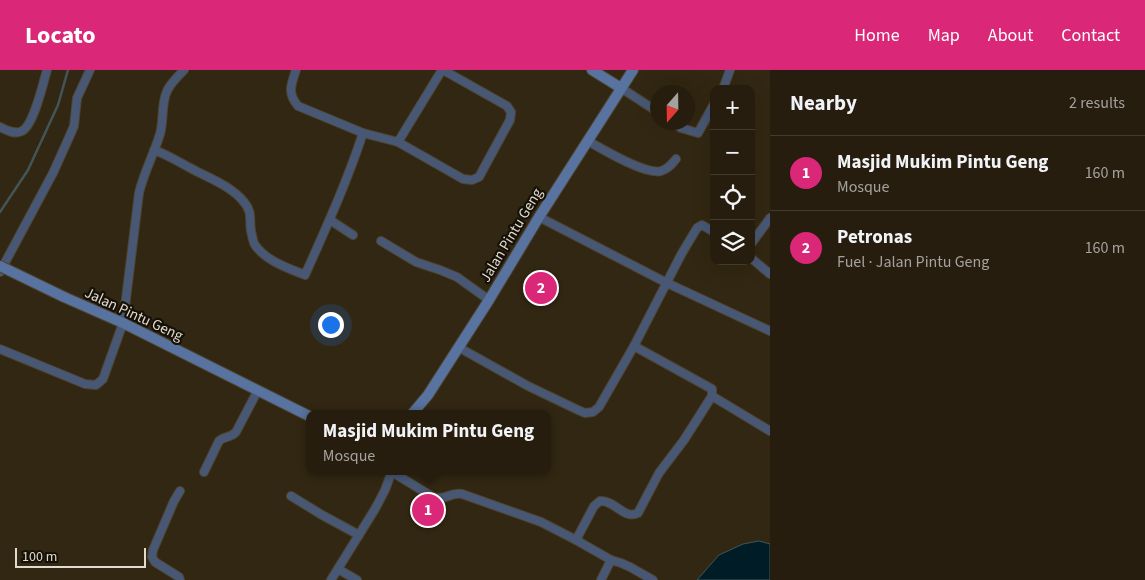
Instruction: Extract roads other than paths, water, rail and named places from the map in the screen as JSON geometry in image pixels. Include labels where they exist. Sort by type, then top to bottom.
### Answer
[{"type":"main road","points":[[592,70],[621,88]]},
{"type":"main road","name":"Jalan Pintu Geng","points":[[415,410],[428,394],[489,300],[632,70]]},
{"type":"main road","name":"Jalan Pintu Geng","points":[[0,266],[64,298],[123,323],[306,414]]},
{"type":"street","points":[[0,127],[14,133],[22,132],[27,126],[32,118],[47,70]]},
{"type":"street","points":[[0,272],[53,173],[74,126],[78,98],[90,70]]},
{"type":"street","points":[[0,348],[85,384],[96,385],[104,379],[123,323],[139,192],[160,133],[164,100],[168,89],[184,70]]},
{"type":"street","points":[[296,70],[290,92],[298,106],[363,133],[398,142],[463,179],[472,180],[478,176],[510,120],[511,112],[507,106],[443,70],[398,142]]},
{"type":"street","points":[[724,85],[730,70]]},
{"type":"street","points":[[621,88],[650,107]]},
{"type":"street","points":[[688,130],[698,133],[710,111]]},
{"type":"street","points":[[154,150],[220,183],[234,193],[244,202],[251,215],[250,230],[255,245],[268,257],[304,275],[330,220],[354,162],[363,133]]},
{"type":"street","points":[[588,140],[614,155],[649,170],[659,172],[668,168],[676,159]]},
{"type":"street","points":[[539,217],[667,283],[770,331]]},
{"type":"street","points":[[755,239],[770,218]]},
{"type":"street","points":[[330,220],[353,235]]},
{"type":"street","points":[[458,347],[528,386],[585,413],[593,412],[598,407],[634,346],[697,228],[702,225],[710,230]]},
{"type":"street","points":[[381,241],[416,262],[457,277],[489,300]]},
{"type":"street","points":[[755,261],[770,274]]},
{"type":"street","points":[[576,540],[594,506],[600,502],[609,502],[629,515],[638,513],[659,473],[684,440],[712,396],[712,390],[634,346]]},
{"type":"street","points":[[204,472],[219,441],[236,432],[258,390]]},
{"type":"street","points":[[712,396],[770,431]]},
{"type":"street","points":[[331,580],[386,490],[391,475]]},
{"type":"street","points":[[397,475],[433,497],[444,498],[452,493],[462,494],[541,522],[611,560],[630,567],[653,580]]},
{"type":"street","points":[[180,492],[174,501],[153,550],[152,557],[155,562],[180,580]]},
{"type":"street","points":[[291,496],[359,535]]},
{"type":"street","points":[[601,580],[611,560]]},
{"type":"street","points":[[338,569],[357,580]]},
{"type":"water","points":[[759,541],[770,544],[770,580],[697,580],[719,555],[743,544]]},
{"type":"waterway","points":[[0,212],[28,170],[58,105],[68,70]]},
{"type":"place","name":"Petronas","points":[[541,288]]},
{"type":"place","name":"Masjid Mukim Pintu Geng","points":[[428,510]]}]
